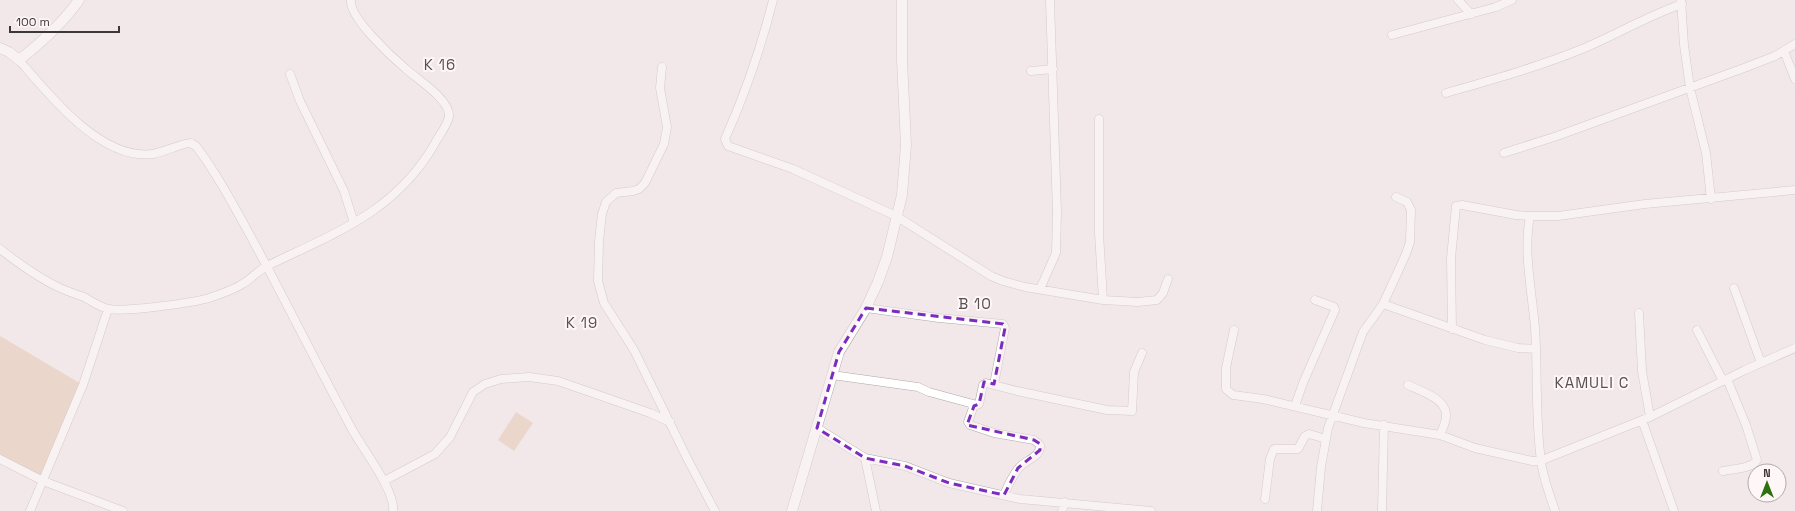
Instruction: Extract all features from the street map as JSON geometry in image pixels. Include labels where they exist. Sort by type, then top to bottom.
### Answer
[{"type":"street","points":[[19,60],[67,18],[79,0]]},
{"type":"street","points":[[0,249],[22,266],[58,287],[108,309],[144,307],[207,298],[241,285],[266,266],[319,242],[354,223],[383,204],[398,191],[429,153],[449,116],[444,105],[433,91],[406,70],[365,27],[352,9],[351,0]]},
{"type":"street","points":[[773,0],[755,65],[725,139],[726,144],[793,169],[896,216],[991,276],[1014,285],[1103,300],[1155,301],[1163,293],[1168,279]]},
{"type":"street","points":[[792,511],[839,352],[866,308],[887,257],[902,195],[906,145],[902,60],[902,0]]},
{"type":"street","points":[[1040,289],[1054,261],[1057,246],[1050,0]]},
{"type":"street","points":[[1458,0],[1471,14]]},
{"type":"street","points":[[1392,35],[1471,14],[1512,0]]},
{"type":"street","points":[[1446,93],[1557,59],[1584,48],[1681,2],[1684,45],[1690,88],[1706,153],[1711,199]]},
{"type":"street","points":[[1504,152],[1557,136],[1594,121],[1744,68],[1784,51],[1795,44]]},
{"type":"street","points":[[0,48],[9,52],[19,60],[67,115],[91,134],[107,143],[124,151],[139,154],[153,154],[172,149],[186,143],[191,143],[196,146],[228,196],[363,449],[384,481],[393,499],[393,511]]},
{"type":"street","points":[[1784,51],[1795,79]]},
{"type":"street","points":[[662,67],[660,88],[667,127],[664,144],[645,183],[639,189],[616,193],[606,202],[600,228],[598,274],[599,290],[604,303],[634,350],[715,511]]},
{"type":"street","points":[[1031,71],[1053,69]]},
{"type":"street","points":[[290,74],[300,101],[344,191],[354,223]]},
{"type":"street","points":[[1099,119],[1099,233],[1103,300]]},
{"type":"street","points":[[1452,329],[1451,258],[1456,206],[1462,205],[1516,216],[1558,216],[1623,207],[1795,190]]},
{"type":"street","points":[[1317,511],[1321,467],[1326,439],[1333,415],[1363,332],[1383,304],[1410,242],[1410,210],[1407,202],[1396,197]]},
{"type":"street","points":[[1530,216],[1526,234],[1536,349],[1540,461],[1555,511]]},
{"type":"street","points":[[1734,288],[1760,363]]},
{"type":"street","points":[[1295,406],[1302,383],[1334,310],[1334,307],[1315,300]]},
{"type":"street","points":[[1383,304],[1452,329],[1498,343],[1536,349]]},
{"type":"street","points":[[866,308],[939,318],[1003,324],[1005,328],[994,384]]},
{"type":"street","points":[[30,511],[83,385],[108,309]]},
{"type":"street","points":[[1639,313],[1646,418],[1674,511]]},
{"type":"street","points":[[1234,330],[1226,368],[1226,385],[1228,392],[1233,395],[1264,399],[1364,423],[1440,435],[1475,448],[1532,461],[1540,461],[1646,418],[1760,363],[1795,348]]},
{"type":"street","points":[[1697,330],[1725,380],[1746,425],[1757,460],[1756,463],[1750,466],[1723,471]]},
{"type":"street","points":[[832,376],[918,387],[929,392],[974,405],[979,404],[985,383],[1107,410],[1132,410],[1134,372],[1142,353]]},
{"type":"street","points":[[384,481],[435,454],[450,437],[473,392],[485,384],[501,379],[529,377],[558,381],[650,413],[670,422]]},
{"type":"street","points":[[1408,384],[1438,401],[1445,409],[1446,417],[1440,435]]},
{"type":"street","points":[[974,405],[968,422],[970,425],[994,433],[1034,440],[1040,445],[1040,450],[1037,455],[1018,468],[1009,482],[1004,495]]},
{"type":"street","points":[[1382,511],[1384,425]]},
{"type":"street","points":[[817,428],[865,458],[920,471],[948,483],[1020,499],[1151,511]]},
{"type":"street","points":[[1265,499],[1270,459],[1274,449],[1298,449],[1307,434],[1326,439]]},
{"type":"street","points":[[865,458],[876,511]]},
{"type":"street","points":[[0,459],[43,481],[123,511]]},
{"type":"street","points":[[1062,511],[1065,502]]},
{"type":"highlighted area","points":[[866,308],[1003,324],[1005,328],[994,384],[984,382],[979,404],[974,406],[967,425],[1034,440],[1040,444],[1040,450],[1018,468],[1004,495],[949,483],[905,466],[865,458],[817,428],[839,352]]},
{"type":"shaded area","points":[[0,336],[83,385],[43,483],[0,455]]},
{"type":"shaded area","points":[[516,412],[533,423],[514,451],[498,440]]},
{"type":"district","name":"K 16","points":[[440,64]]},
{"type":"district","name":"B 10","points":[[975,303]]},
{"type":"district","name":"K 19","points":[[582,322]]},
{"type":"district","name":"KAMULI C","points":[[1592,382]]}]
